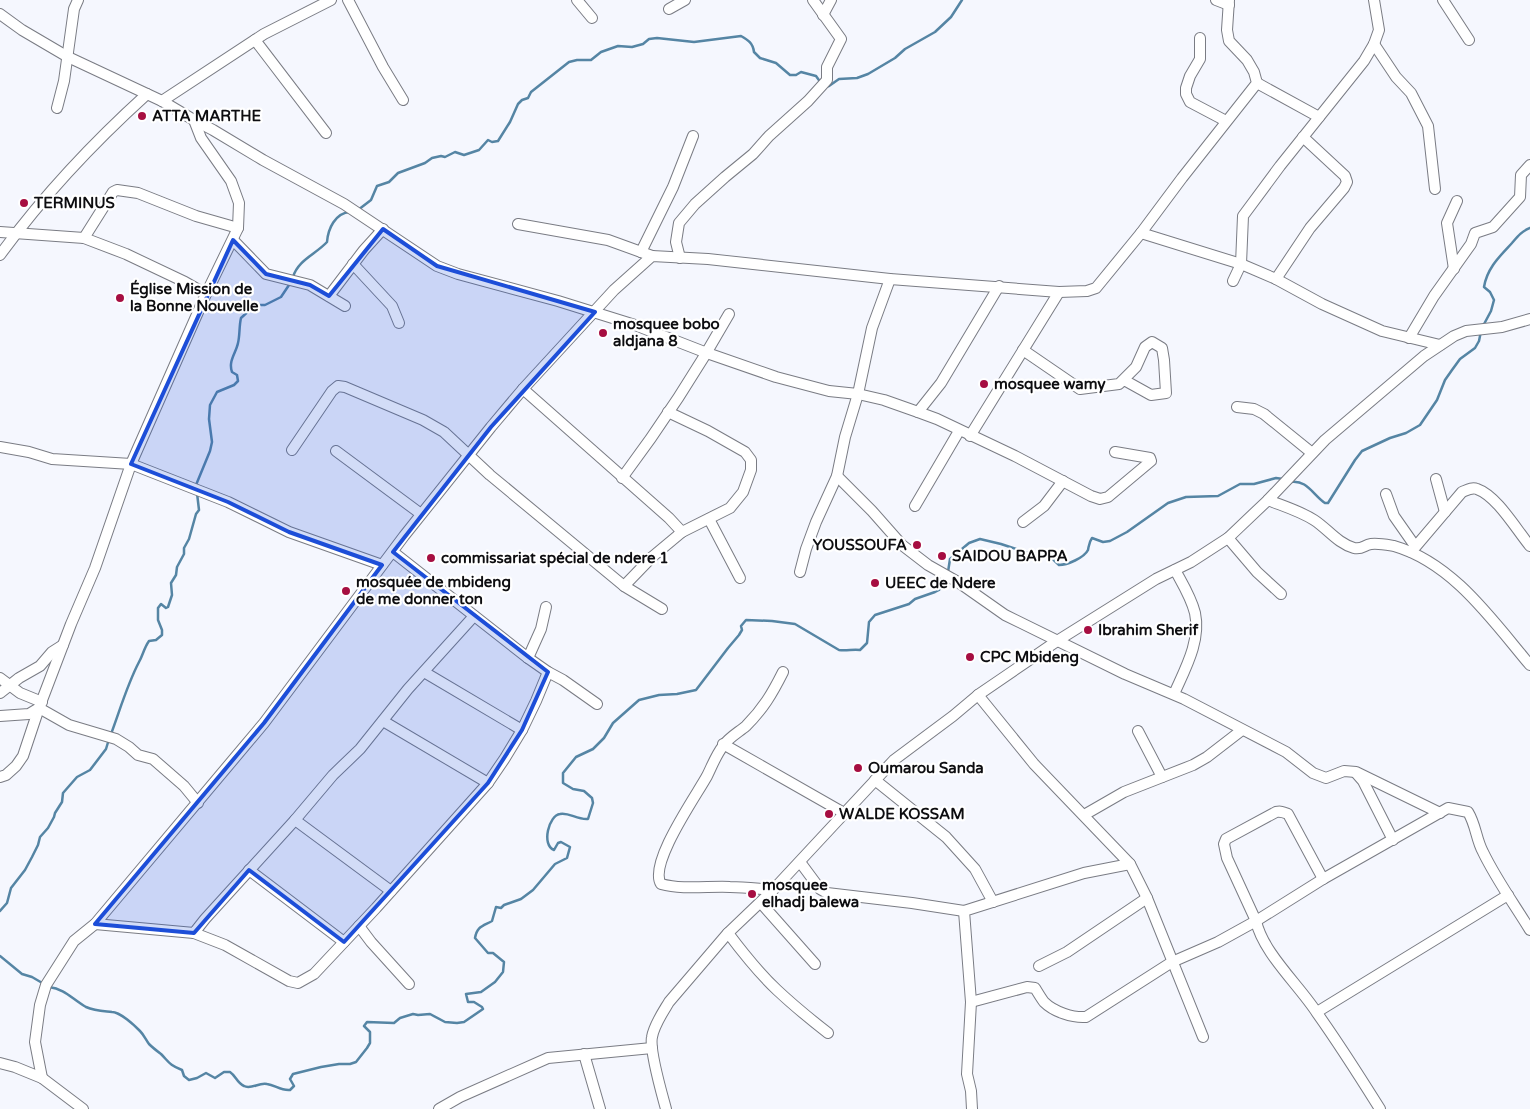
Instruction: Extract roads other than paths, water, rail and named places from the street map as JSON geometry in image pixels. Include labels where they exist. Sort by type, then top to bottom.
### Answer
[{"type":"street","points":[[57,108],[68,58],[69,37],[74,9],[78,0]]},
{"type":"street","points":[[162,101],[255,40],[296,16],[331,0]]},
{"type":"street","points":[[348,0],[383,67],[403,100]]},
{"type":"street","points":[[578,0],[592,18]]},
{"type":"street","points":[[669,9],[685,0]]},
{"type":"street","points":[[680,258],[676,242],[679,222],[717,184],[754,154],[769,136],[808,101],[827,80],[827,67],[841,39],[813,0]]},
{"type":"street","points":[[823,16],[831,0]]},
{"type":"street","points":[[1216,0],[1229,2],[1227,30],[1229,41],[1247,60],[1258,83],[1319,117]]},
{"type":"street","points":[[1233,281],[1241,264],[1243,216],[1364,61],[1380,30],[1374,0]]},
{"type":"street","points":[[1443,0],[1469,40]]},
{"type":"street","points":[[0,14],[68,58],[162,101],[263,160],[344,204],[437,266],[504,288],[635,324],[707,353],[776,377],[829,391],[858,394],[884,400],[937,419],[1100,499],[1108,497],[1151,461],[1150,458],[1115,452]]},
{"type":"street","points":[[1200,38],[1200,59],[1190,76],[1186,94],[1190,102],[1226,122]]},
{"type":"street","points":[[255,40],[326,132]]},
{"type":"street","points":[[1374,44],[1396,77],[1412,93],[1428,126],[1435,189]]},
{"type":"street","points":[[518,224],[608,240],[652,256],[708,259],[890,279],[1058,292],[1087,291],[1096,288],[1258,83]]},
{"type":"street","points":[[0,255],[42,201],[120,118],[147,94]]},
{"type":"street","points":[[0,777],[6,775],[16,766],[23,756],[40,705],[95,568],[131,464],[206,294],[238,228],[239,203],[231,181],[201,138],[194,120]]},
{"type":"street","points":[[641,252],[673,187],[693,136]]},
{"type":"street","points":[[1276,279],[1310,228],[1347,182],[1345,176],[1303,137]]},
{"type":"street","points":[[1409,338],[1434,296],[1471,244],[1475,233],[1493,227],[1520,198],[1521,175],[1530,165]]},
{"type":"street","points":[[84,238],[117,190],[138,193],[196,216],[238,228]]},
{"type":"street","points":[[1454,269],[1447,223],[1457,201]]},
{"type":"street","points":[[329,296],[383,229]]},
{"type":"street","points":[[0,232],[84,238],[126,254],[206,294]]},
{"type":"street","points":[[1141,233],[1241,264],[1382,331],[1440,345]]},
{"type":"street","points":[[232,240],[266,274],[310,285],[344,306]]},
{"type":"street","points":[[42,1078],[35,1042],[40,1005],[46,985],[74,941],[95,924],[284,698],[421,514],[523,389],[631,274],[652,256]]},
{"type":"street","points":[[353,264],[392,306],[399,323]]},
{"type":"street","points":[[800,572],[816,522],[837,476],[845,437],[858,394],[872,328],[890,279]]},
{"type":"street","points":[[918,412],[941,383],[999,286]]},
{"type":"street","points":[[970,436],[1058,292]]},
{"type":"street","points":[[622,478],[648,444],[707,353],[729,314]]},
{"type":"street","points":[[666,1109],[652,1048],[652,1037],[662,1014],[728,933],[761,903],[894,760],[978,695],[1057,641],[1137,591],[1191,562],[1228,538],[1268,500],[1312,453],[1424,356],[1454,336],[1466,331],[1502,327],[1530,320]]},
{"type":"street","points":[[1023,350],[1080,389],[1119,384],[1136,368],[1148,344],[1152,342],[1162,348],[1166,392],[1151,395],[1124,380]]},
{"type":"street","points":[[292,450],[332,391],[338,386],[345,387],[423,420],[444,432],[468,456],[624,586],[662,609]]},
{"type":"street","points":[[523,389],[669,518],[682,532]]},
{"type":"street","points":[[1237,407],[1254,408],[1264,414],[1312,453]]},
{"type":"street","points":[[624,586],[652,557],[682,532],[730,508],[743,492],[751,470],[751,460],[745,452],[708,431],[668,412]]},
{"type":"street","points":[[915,506],[959,431]]},
{"type":"street","points":[[0,447],[52,458],[131,464],[228,502],[289,532],[382,565]]},
{"type":"street","points":[[336,451],[421,514]]},
{"type":"street","points":[[837,476],[902,545],[928,565],[958,582],[1005,614],[1125,674],[1174,694],[1286,752],[1302,765],[1319,775],[1326,778],[1344,771],[1356,772],[1440,813]]},
{"type":"street","points":[[1436,478],[1445,512]]},
{"type":"street","points":[[1023,522],[1044,506],[1063,481]]},
{"type":"street","points":[[1413,549],[1462,492],[1470,488],[1476,488],[1501,506],[1530,546]]},
{"type":"street","points":[[1386,494],[1394,516],[1413,549],[1460,586],[1530,664]]},
{"type":"street","points":[[1268,500],[1306,515],[1315,520],[1337,540],[1355,548],[1363,549],[1371,544],[1378,544],[1413,549]]},
{"type":"street","points":[[709,519],[740,578]]},
{"type":"street","points":[[1228,538],[1257,572],[1281,594]]},
{"type":"street","points":[[393,552],[528,658],[597,704]]},
{"type":"street","points":[[1174,694],[1196,637],[1194,612],[1189,596],[1175,570]]},
{"type":"street","points":[[528,658],[541,629],[546,607]]},
{"type":"street","points":[[194,933],[334,774],[360,749],[424,672],[474,616]]},
{"type":"street","points":[[0,693],[19,678],[40,666],[52,652],[63,645]]},
{"type":"street","points":[[424,672],[522,730]]},
{"type":"street","points":[[95,924],[194,933],[225,945],[289,981],[298,984],[314,974],[488,783],[522,730],[548,672]]},
{"type":"street","points":[[773,890],[731,886],[684,887],[661,884],[658,880],[660,865],[677,824],[707,776],[724,744],[760,712],[772,695],[783,672]]},
{"type":"street","points":[[0,678],[9,686],[69,725],[116,739],[138,755],[153,759],[184,786],[198,803]]},
{"type":"street","points":[[978,695],[1034,764],[1130,864],[1147,898],[1203,1037]]},
{"type":"street","points":[[0,716],[29,714],[40,705]]},
{"type":"street","points":[[383,721],[488,783]]},
{"type":"street","points":[[1084,815],[1124,792],[1193,765],[1242,730]]},
{"type":"street","points":[[1138,732],[1162,776]]},
{"type":"street","points":[[724,744],[844,813]]},
{"type":"street","points":[[1356,772],[1393,840]]},
{"type":"street","points":[[875,780],[946,837],[975,868],[993,902]]},
{"type":"street","points":[[971,1002],[1027,987],[1035,988],[1045,1003],[1077,1018],[1086,1017],[1172,962],[1218,942],[1256,921],[1448,808],[1468,812],[1474,820],[1477,841],[1484,855],[1530,930]]},
{"type":"street","points":[[1323,880],[1288,814],[1284,812],[1276,812],[1226,839],[1224,844],[1226,858],[1256,921],[1261,938],[1317,1012],[1380,1109]]},
{"type":"street","points":[[295,820],[391,891]]},
{"type":"street","points":[[800,862],[820,889],[827,893],[964,911],[1084,873],[1130,864]]},
{"type":"street","points":[[249,870],[344,942]]},
{"type":"street","points":[[1317,1012],[1508,895]]},
{"type":"street","points":[[1039,966],[1067,952],[1147,898]]},
{"type":"street","points":[[761,903],[815,964]]},
{"type":"street","points":[[964,911],[971,1002],[967,1074],[972,1109]]},
{"type":"street","points":[[359,926],[409,984]]},
{"type":"street","points":[[728,933],[750,961],[776,989],[802,1013],[828,1033]]},
{"type":"street","points":[[440,1109],[460,1097],[548,1058],[652,1048]]},
{"type":"street","points":[[584,1054],[600,1109]]},
{"type":"street","points":[[0,1063],[42,1078],[83,1109]]},
{"type":"waterway","points":[[825,87],[839,79],[857,78],[868,74],[895,58],[905,49],[935,32],[951,17],[962,0]]},
{"type":"waterway","points":[[358,210],[371,200],[377,186],[389,182],[398,173],[425,163],[432,158],[445,157],[455,152],[464,155],[479,150],[488,140],[492,142],[498,141],[510,122],[518,104],[528,98],[531,92],[569,62],[591,60],[601,52],[618,46],[632,47],[643,44],[649,39],[657,38],[694,42],[741,36],[750,42],[754,52],[760,58],[776,63],[790,75],[796,75],[801,72],[816,76],[821,83]]},
{"type":"waterway","points":[[293,277],[299,266],[327,242],[333,222],[340,215],[350,212]]},
{"type":"waterway","points":[[1483,326],[1491,311],[1494,300],[1490,292],[1484,287],[1488,274],[1516,238],[1530,228]]},
{"type":"waterway","points":[[196,485],[212,442],[209,419],[210,405],[217,392],[234,385],[238,381],[237,375],[232,372],[231,364],[238,343],[241,318],[255,305],[265,305],[281,297],[291,282]]},
{"type":"waterway","points":[[1290,482],[1305,485],[1321,500],[1328,503],[1362,451],[1406,433],[1420,425],[1437,400],[1445,380],[1452,370],[1460,359],[1475,348],[1481,331]]},
{"type":"waterway","points":[[948,572],[950,559],[969,543],[980,539],[1034,555],[1043,550],[1059,565],[1066,564],[1086,553],[1092,538],[1103,542],[1110,541],[1127,532],[1168,503],[1186,497],[1218,496],[1240,484],[1254,484],[1276,478],[1283,479]]},
{"type":"waterway","points":[[111,734],[127,689],[146,646],[149,641],[156,640],[162,635],[158,620],[158,608],[161,604],[166,608],[168,607],[172,595],[171,583],[176,575],[177,567],[184,554],[184,548],[199,510],[197,493]]},
{"type":"waterway","points":[[49,987],[64,992],[86,1007],[115,1013],[123,1017],[140,1031],[149,1044],[174,1067],[182,1070],[184,1076],[189,1080],[206,1073],[215,1078],[224,1072],[230,1072],[242,1085],[247,1087],[264,1084],[290,1090],[294,1086],[290,1079],[293,1074],[321,1067],[356,1062],[370,1043],[370,1032],[364,1026],[367,1022],[394,1023],[400,1018],[413,1014],[430,1014],[445,1022],[464,1022],[483,1009],[474,1002],[468,1002],[466,994],[481,992],[495,982],[503,972],[504,962],[493,953],[488,953],[475,938],[477,931],[492,921],[496,907],[501,908],[504,905],[521,899],[533,890],[555,864],[567,858],[570,847],[561,842],[558,843],[554,850],[550,847],[547,837],[550,825],[553,819],[560,814],[588,819],[593,803],[592,798],[584,791],[573,789],[563,783],[563,773],[576,757],[593,749],[604,738],[613,723],[639,700],[696,690],[739,635],[742,630],[741,626],[746,620],[795,624],[839,650],[860,650],[867,643],[869,622],[875,615],[909,604],[915,599],[935,592],[939,590],[946,580]]},
{"type":"waterway","points":[[0,911],[7,903],[11,888],[25,870],[40,837],[54,817],[62,802],[63,793],[77,777],[90,770],[106,749],[109,739]]},
{"type":"waterway","points":[[0,956],[22,974],[44,984]]},
{"type":"place","name":"ATTA MARTHE","points":[[142,116]]},
{"type":"place","name":"TERMINUS","points":[[24,203]]},
{"type":"place","name":"Église Mission de la Bonne Nouvelle","points":[[120,298]]},
{"type":"place","name":"mosquee bobo aldjana 8","points":[[603,333]]},
{"type":"place","name":"mosquee wamy","points":[[984,384]]},
{"type":"place","name":"YOUSSOUFA","points":[[917,545]]},
{"type":"place","name":"SAIDOU BAPPA","points":[[942,556]]},
{"type":"place","name":"commissariat spécial de ndere 1","points":[[431,558]]},
{"type":"place","name":"UEEC de Ndere","points":[[875,583]]},
{"type":"place","name":"mosquée de mbideng de me donner ton","points":[[346,591]]},
{"type":"place","name":"Ibrahim Sherif","points":[[1088,630]]},
{"type":"place","name":"CPC Mbideng","points":[[970,657]]},
{"type":"place","name":"Oumarou Sanda","points":[[858,768]]},
{"type":"place","name":"WALDE KOSSAM","points":[[829,814]]},
{"type":"place","name":"mosquee elhadj balewa","points":[[752,894]]}]
